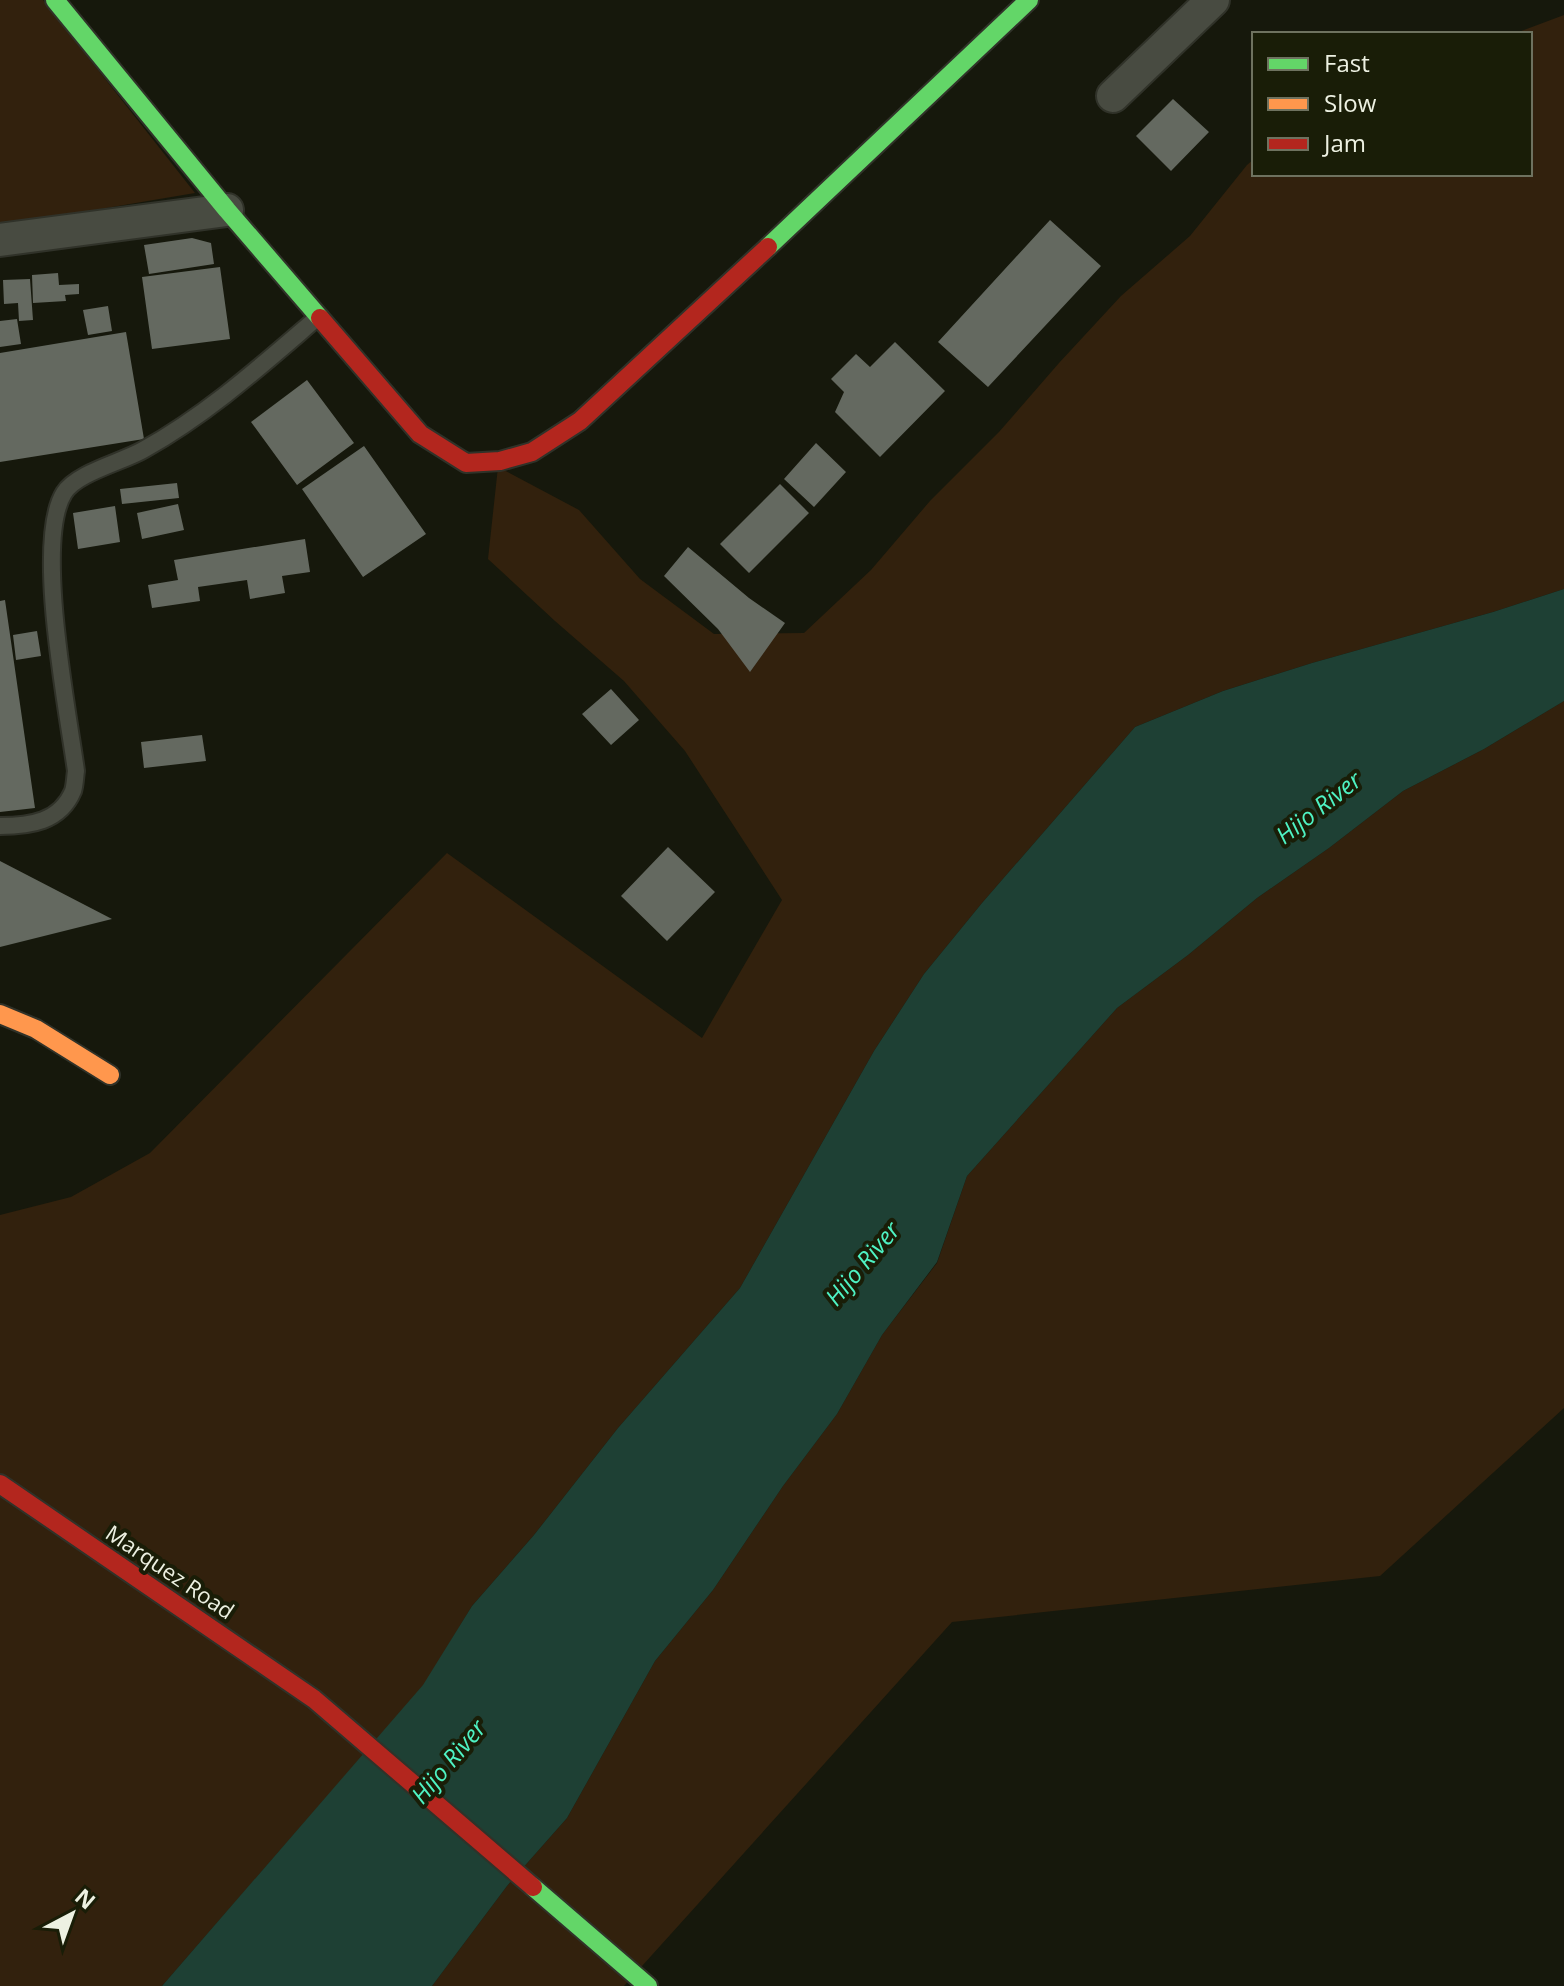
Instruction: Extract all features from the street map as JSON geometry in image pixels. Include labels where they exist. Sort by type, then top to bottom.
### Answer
[{"type":"street","points":[[55,0],[227,210],[420,434],[466,463],[500,461],[532,452],[580,421],[1029,0]]},
{"type":"street","points":[[1113,96],[1213,0]]},
{"type":"street","points":[[0,240],[227,210]]},
{"type":"street","points":[[0,1014],[36,1029],[110,1075]]},
{"type":"street","name":"Marquez Road","points":[[0,1484],[314,1699],[648,1986]]},
{"type":"lane","points":[[0,826],[24,826],[45,821],[61,808],[73,790],[76,771],[58,652],[51,559],[56,511],[64,491],[79,478],[140,452],[187,425],[319,316]]},
{"type":"shaded area","points":[[0,0],[43,0],[195,193],[0,226]]},
{"type":"shaded area","points":[[1564,15],[1564,589],[1223,691],[1135,727],[924,974],[874,1051],[740,1288],[618,1428],[534,1535],[472,1606],[424,1685],[162,1986],[0,1986],[0,1215],[71,1197],[150,1153],[447,853],[702,1038],[782,900],[685,751],[624,681],[488,559],[498,467],[579,510],[640,579],[714,634],[804,633],[871,570],[930,501],[999,432],[1121,296],[1190,236],[1252,161],[1252,176],[1532,176],[1532,32],[1518,32]]},
{"type":"shaded area","points":[[1564,701],[1564,1408],[1380,1576],[952,1622],[624,1986],[432,1986],[507,1886],[567,1818],[655,1661],[713,1590],[783,1486],[837,1414],[882,1335],[937,1263],[967,1176],[1117,1008],[1257,898],[1403,791],[1484,749]]},
{"type":"water","name":"Hijo River","points":[[1564,589],[1564,701],[1484,749],[1403,791],[1257,898],[1117,1008],[967,1176],[937,1262],[882,1335],[837,1414],[783,1486],[713,1590],[655,1661],[567,1818],[507,1886],[432,1986],[162,1986],[423,1685],[472,1606],[534,1535],[618,1428],[740,1288],[874,1051],[924,974],[1135,727],[1223,691]]},
{"type":"building","points":[[1173,99],[1209,132],[1171,171],[1136,136]]},
{"type":"building","points":[[1050,220],[1101,266],[988,387],[938,342]]},
{"type":"building","points":[[192,238],[211,243],[214,264],[149,274],[144,245]]},
{"type":"building","points":[[220,267],[230,339],[152,349],[142,277]]},
{"type":"building","points":[[58,273],[59,285],[79,284],[79,294],[65,295],[66,301],[33,303],[32,275]]},
{"type":"building","points":[[30,279],[33,320],[19,321],[18,303],[4,304],[3,280]]},
{"type":"building","points":[[108,306],[112,331],[88,335],[83,310]]},
{"type":"building","points":[[17,319],[21,344],[0,347],[0,321]]},
{"type":"building","points":[[126,332],[144,439],[0,462],[0,353]]},
{"type":"building","points":[[895,342],[945,391],[880,457],[835,412],[844,392],[831,379],[856,354],[870,367]]},
{"type":"building","points":[[307,380],[354,443],[297,485],[251,422]]},
{"type":"building","points":[[816,443],[846,472],[814,507],[784,479]]},
{"type":"building","points":[[364,446],[426,534],[363,577],[302,489]]},
{"type":"building","points":[[177,483],[179,498],[122,504],[120,489]]},
{"type":"building","points":[[780,484],[809,513],[749,573],[720,544]]},
{"type":"building","points":[[178,504],[184,530],[142,539],[137,513]]},
{"type":"building","points":[[115,506],[120,542],[78,549],[73,513]]},
{"type":"building","points":[[305,539],[310,572],[282,576],[285,593],[250,599],[247,580],[198,587],[200,601],[152,608],[148,585],[178,580],[174,560]]},
{"type":"building","points":[[688,547],[749,598],[785,623],[750,672],[718,629],[664,576]]},
{"type":"building","points":[[5,600],[35,808],[0,812],[0,601]]},
{"type":"building","points":[[37,631],[41,656],[16,660],[13,635]]},
{"type":"building","points":[[611,689],[639,720],[611,745],[582,714]]},
{"type":"building","points":[[202,735],[206,761],[144,768],[141,742]]},
{"type":"building","points":[[668,847],[715,892],[667,941],[621,896]]},
{"type":"building","points":[[0,861],[112,919],[0,947]]},
{"type":"traffic: fast","points":[[55,0],[320,318]]},
{"type":"traffic: fast","points":[[768,247],[1029,0]]},
{"type":"traffic: fast","points":[[533,1887],[648,1986]]},
{"type":"traffic: slow","points":[[0,1014],[36,1029],[110,1075]]},
{"type":"traffic: jam","points":[[320,318],[420,434],[466,463],[500,461],[532,452],[580,421],[768,247]]},
{"type":"traffic: jam","points":[[0,1484],[314,1699],[533,1887]]}]
